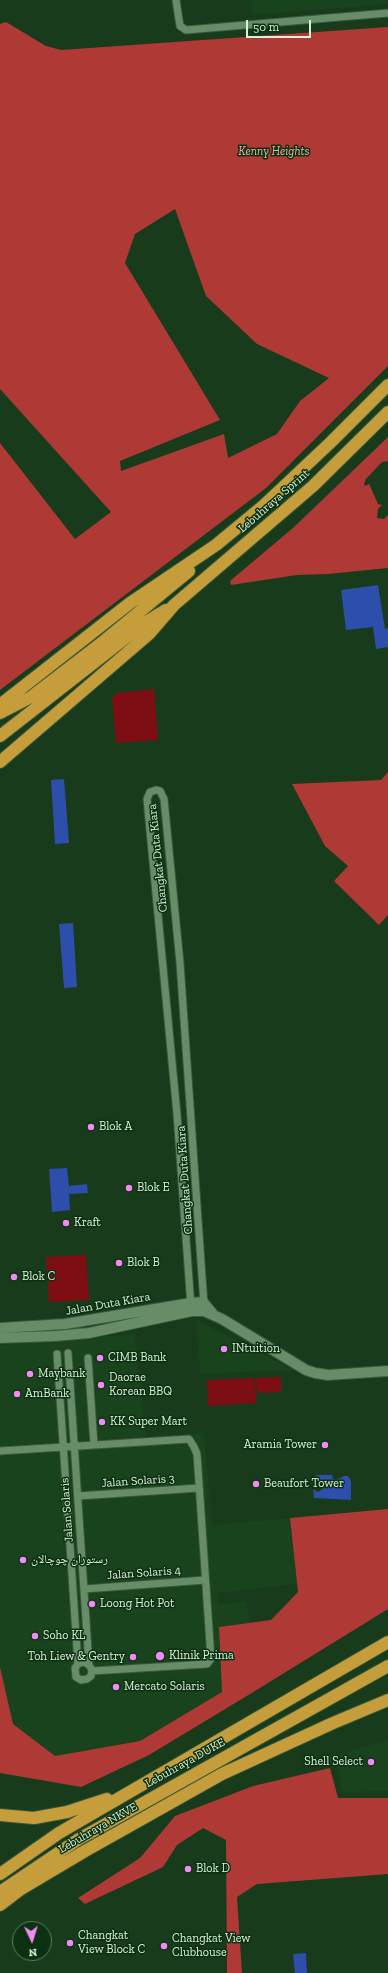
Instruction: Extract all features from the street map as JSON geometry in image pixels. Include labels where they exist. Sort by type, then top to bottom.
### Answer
[{"type":"highway","name":"Lebuhraya Sprint","points":[[216,545],[262,507],[331,442],[388,385]]},
{"type":"highway","name":"Lebuhraya Sprint","points":[[174,605],[313,486],[388,412]]},
{"type":"highway","points":[[0,705],[48,669],[130,603],[216,545]]},
{"type":"highway","points":[[0,713],[30,696],[104,641],[186,574],[216,545]]},
{"type":"highway","points":[[0,736],[146,622],[174,605]]},
{"type":"highway","points":[[0,762],[149,634],[174,605]]},
{"type":"highway","points":[[0,1815],[34,1818],[67,1812],[100,1802],[143,1784],[388,1642]]},
{"type":"highway","name":"Lebuhraya DUKE","points":[[0,1892],[79,1839],[388,1666]]},
{"type":"highway","name":"Lebuhraya NKVE","points":[[0,1905],[21,1889],[84,1851],[222,1774],[333,1723],[388,1700]]},
{"type":"highway","name":"Lebuhraya DUKE","points":[[0,1874],[59,1833],[143,1784]]},
{"type":"main road","name":"Jalan Duta Kiara","points":[[0,1328],[60,1330],[89,1333],[191,1307],[204,1306],[215,1315],[306,1370],[328,1375],[388,1371]]},
{"type":"main road","name":"Jalan Duta Kiara","points":[[0,1338],[60,1330]]},
{"type":"street","points":[[176,0],[180,26],[186,30],[388,13]]},
{"type":"street","name":"Changkat Duta Kiara","points":[[191,1307],[177,1114],[147,799],[150,792],[156,790],[160,791],[164,799],[180,963],[204,1306]]},
{"type":"street","name":"Jalan Solaris","points":[[68,1353],[84,1589],[91,1668]]},
{"type":"street","name":"Jalan Solaris","points":[[57,1354],[78,1664]]},
{"type":"street","points":[[88,1358],[94,1445]]},
{"type":"street","points":[[0,1451],[189,1439],[197,1454],[211,1659],[207,1664],[91,1668],[84,1662],[78,1664],[74,1671],[78,1678],[87,1679],[91,1676],[91,1668]]},
{"type":"street","name":"Jalan Solaris 3","points":[[78,1496],[199,1488]]},
{"type":"street","name":"Jalan Solaris 4","points":[[84,1589],[206,1580]]},
{"type":"shaded area","points":[[251,0],[388,0],[388,4],[252,15]]},
{"type":"shaded area","points":[[154,689],[158,740],[116,743],[112,698],[117,693]]},
{"type":"shaded area","points":[[86,1255],[89,1300],[49,1302],[46,1257]]},
{"type":"shaded area","points":[[197,1320],[212,1328],[293,1370],[200,1374]]},
{"type":"shaded area","points":[[135,1334],[146,1437],[204,1433],[212,1525],[290,1518],[297,1584],[217,1593],[218,1605],[246,1601],[250,1623],[219,1627],[222,1692],[140,1741],[55,1756],[13,1724],[0,1667],[0,1345]]},
{"type":"shaded area","points":[[281,1377],[281,1392],[257,1393],[256,1378]]},
{"type":"shaded area","points":[[255,1378],[256,1403],[208,1406],[207,1380]]},
{"type":"shaded area","points":[[388,1740],[388,1791],[342,1792],[337,1764],[331,1763],[328,1757]]},
{"type":"green space","name":"Kenny Heights","points":[[6,22],[46,46],[61,50],[388,27],[388,366],[266,488],[0,690],[0,443],[75,539],[111,512],[0,389],[0,24]],"holes":[[[175,209],[206,296],[257,344],[329,378],[300,401],[277,434],[228,458],[224,434],[121,471],[120,461],[220,420],[125,263],[135,234]]]},
{"type":"green space","points":[[388,437],[388,461],[382,462],[366,479],[364,484],[365,486],[369,484],[378,504],[382,505],[378,509],[377,518],[384,519],[388,515],[388,568],[328,574],[297,575],[231,585],[230,581],[294,527]]},
{"type":"green space","points":[[388,772],[388,915],[379,925],[334,881],[348,866],[325,846],[292,784],[381,780]]},
{"type":"green space","points":[[388,1509],[388,1609],[149,1755],[81,1787],[0,1773],[0,1667],[13,1724],[55,1756],[140,1741],[222,1692],[219,1627],[271,1620],[298,1592],[290,1518]]},
{"type":"green space","points":[[330,1768],[338,1798],[388,1798],[388,1874],[257,1884],[237,1897],[242,1973],[227,1973],[226,1840],[203,1828],[177,1845],[163,1867],[85,1904],[78,1898],[140,1858],[175,1816],[253,1786]]},
{"type":"water","points":[[378,585],[385,629],[388,628],[388,647],[376,649],[373,627],[346,630],[341,590]]},
{"type":"water","points":[[64,779],[69,843],[55,844],[51,780]]},
{"type":"water","points":[[73,923],[77,987],[64,988],[59,924]]},
{"type":"water","points":[[67,1168],[69,1186],[87,1184],[88,1193],[69,1194],[70,1210],[52,1212],[49,1169]]},
{"type":"water","points":[[315,1475],[332,1475],[333,1479],[336,1480],[344,1476],[348,1476],[351,1481],[351,1500],[314,1498],[313,1489],[318,1492],[327,1486]]},
{"type":"water","points":[[306,1953],[307,1973],[295,1973],[293,1954]]},
{"type":"place","name":"Blok A","points":[[91,1127]]},
{"type":"place","name":"Blok E","points":[[129,1188]]},
{"type":"place","name":"Kraft","points":[[66,1223]]},
{"type":"place","name":"Blok B","points":[[119,1263]]},
{"type":"place","name":"Blok C","points":[[14,1277]]},
{"type":"place","name":"INtuition","points":[[224,1349]]},
{"type":"place","name":"CIMB Bank","points":[[100,1358]]},
{"type":"place","name":"Maybank","points":[[30,1374]]},
{"type":"place","name":"Daorae Korean BBQ","points":[[101,1385]]},
{"type":"place","name":"AmBank","points":[[17,1394]]},
{"type":"place","name":"KK Super Mart","points":[[102,1422]]},
{"type":"place","name":"Aramia Tower","points":[[325,1445]]},
{"type":"place","name":"Beaufort Tower","points":[[256,1484]]},
{"type":"place","name":"رستوران چوچالان","points":[[23,1560]]},
{"type":"place","name":"Loong Hot Pot","points":[[92,1604]]},
{"type":"place","name":"Soho KL","points":[[35,1636]]},
{"type":"place","name":"Klinik Prima","points":[[160,1656]]},
{"type":"place","name":"Toh Liew & Gentry","points":[[133,1657]]},
{"type":"place","name":"Mercato Solaris","points":[[116,1687]]},
{"type":"place","name":"Shell Select","points":[[371,1762]]},
{"type":"place","name":"Blok D","points":[[188,1869]]},
{"type":"place","name":"Changkat View Block C","points":[[70,1943]]},
{"type":"place","name":"Changkat View Clubhouse","points":[[164,1946]]}]
